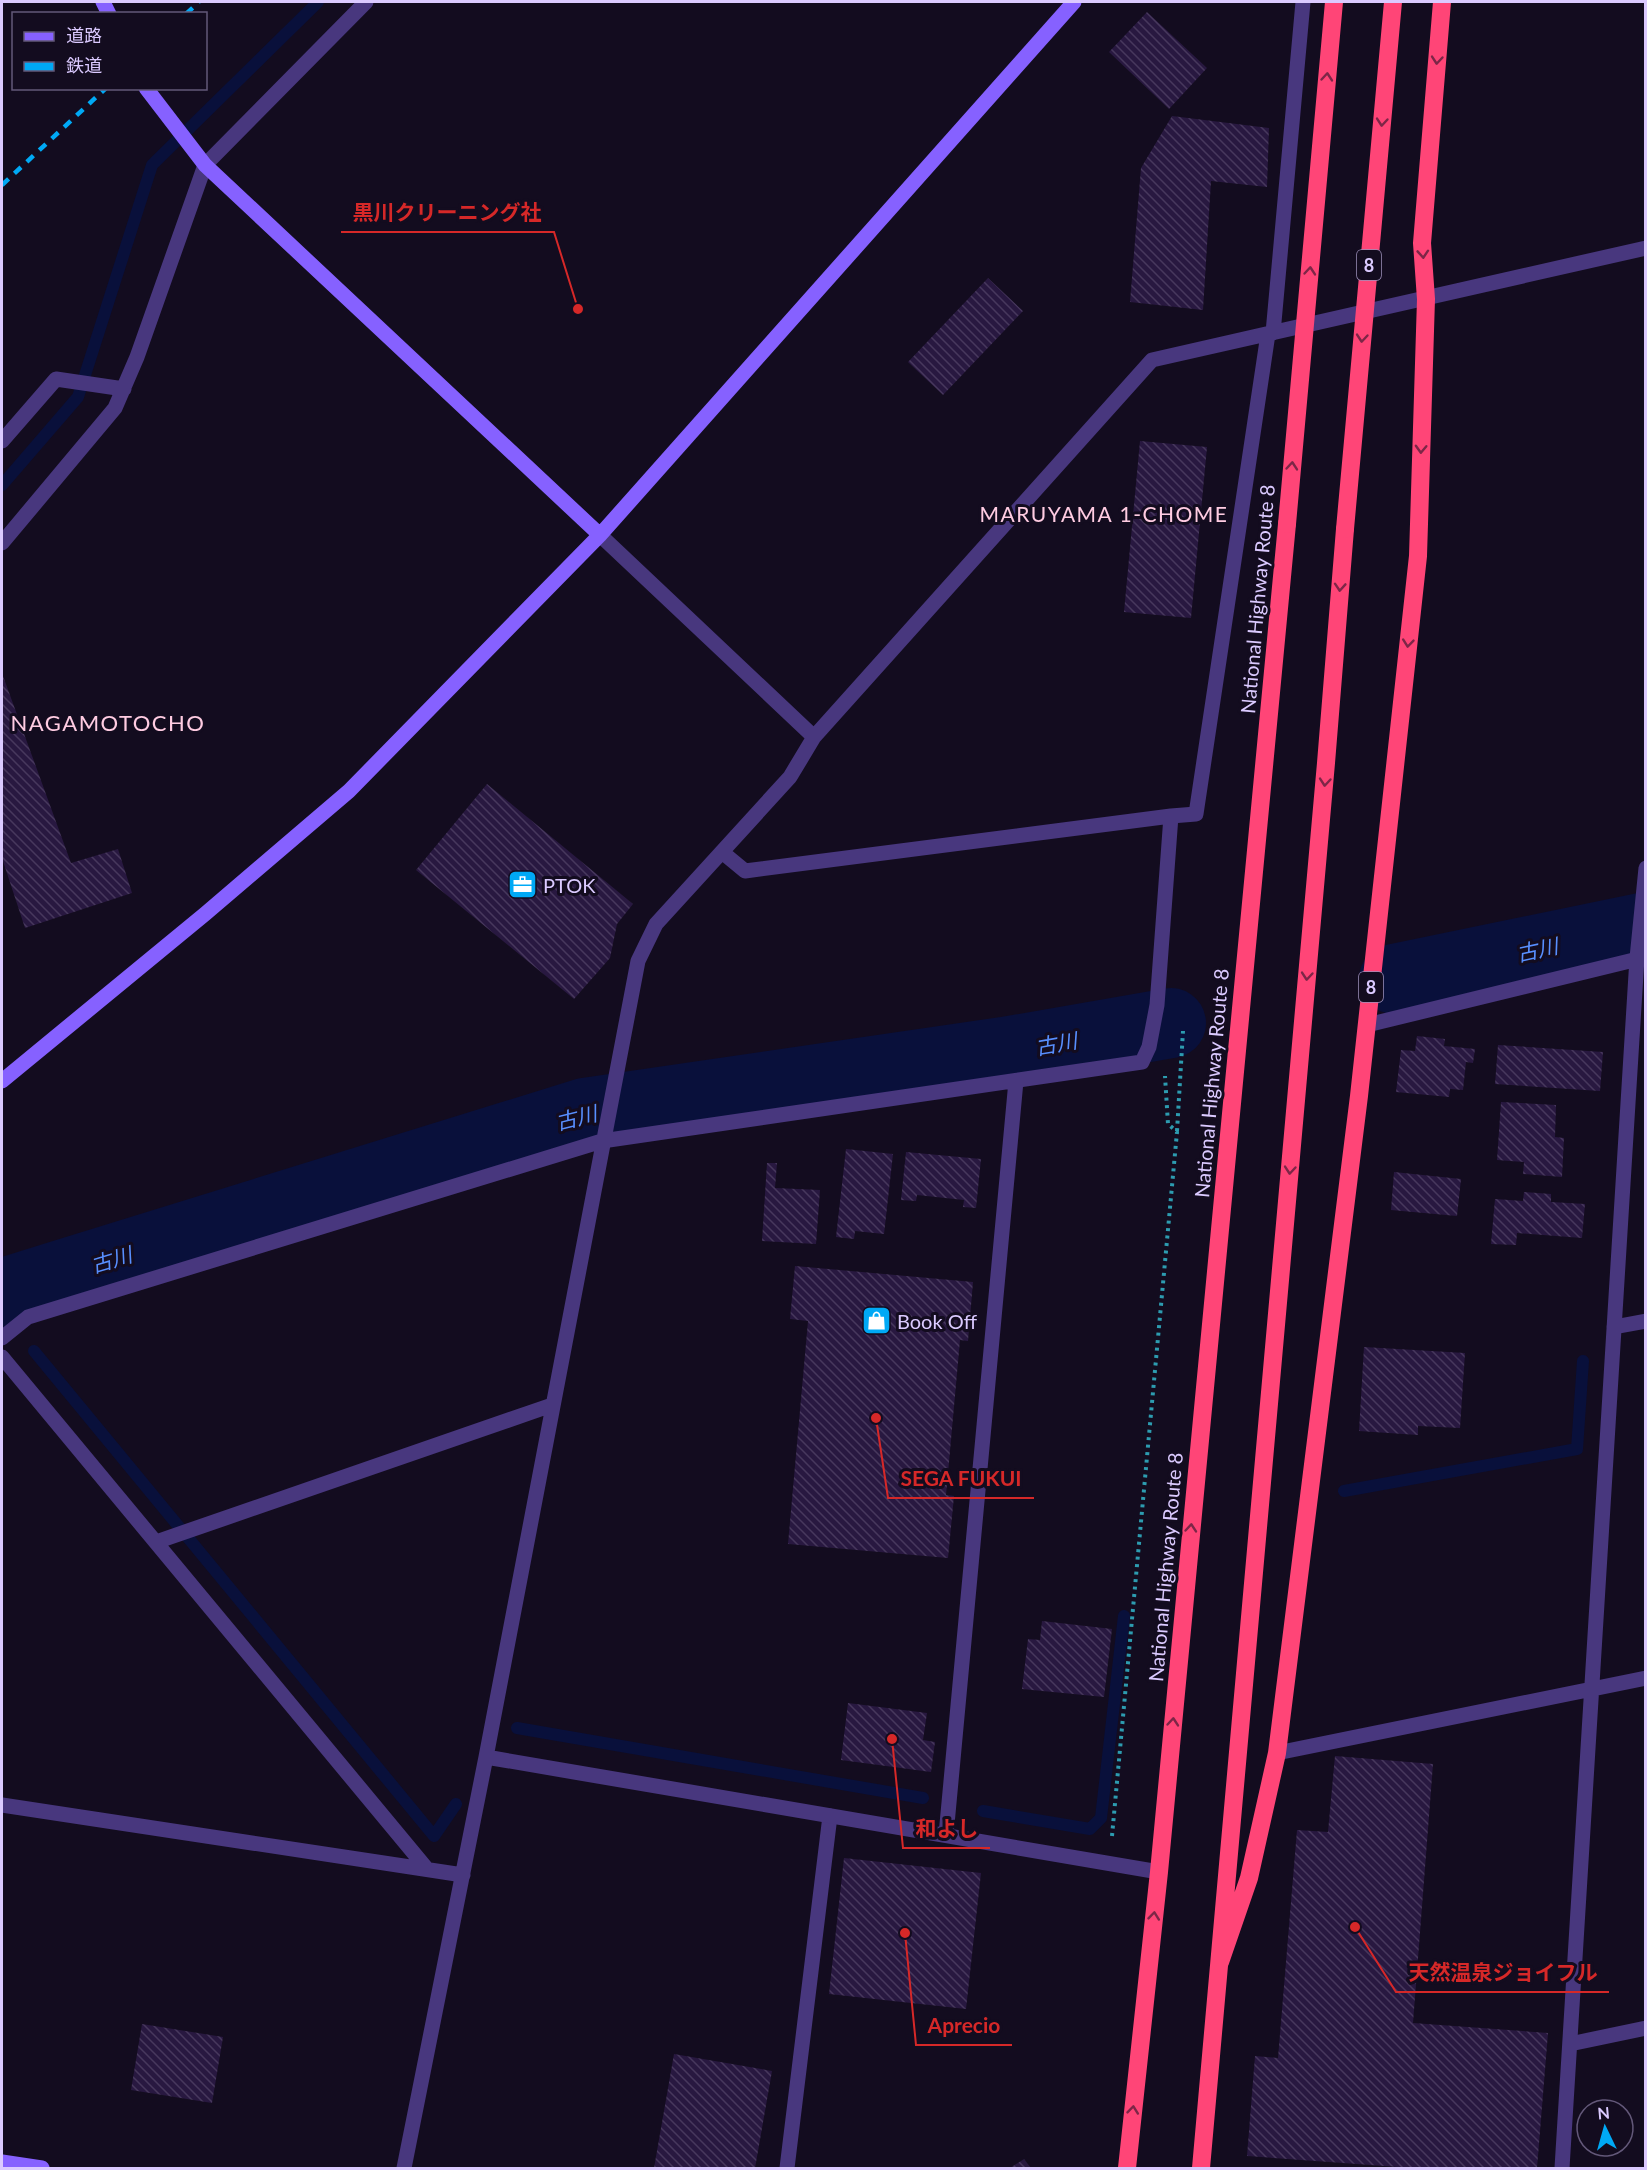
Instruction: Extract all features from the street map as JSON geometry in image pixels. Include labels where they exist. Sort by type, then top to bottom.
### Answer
[{"type":"highway","name":"National Highway Route 8","points":[[1126,2169],[1159,1872],[1287,524],[1334,2]]},
{"type":"highway","name":"8","points":[[1201,2169],[1393,2]]},
{"type":"highway","name":"8","points":[[1220,1962],[1249,1878],[1277,1753],[1367,1025],[1418,556],[1426,298],[1422,243],[1442,2]]},
{"type":"street","points":[[2,543],[115,408],[205,165],[366,2]]},
{"type":"street","points":[[2,1081],[205,914],[349,791],[600,535],[1074,2]]},
{"type":"street","points":[[722,852],[745,871],[1196,814],[1270,333],[1303,2]]},
{"type":"street","points":[[148,90],[205,165],[814,737]]},
{"type":"street","points":[[404,2169],[486,1757],[638,961],[656,924],[790,777],[814,737],[1152,360],[1646,248]]},
{"type":"street","points":[[2,441],[56,379],[124,388]]},
{"type":"street","points":[[2,1338],[28,1317],[602,1141],[1142,1062],[1149,1047],[1157,1005],[1171,816]]},
{"type":"street","points":[[1562,2169],[1614,1328],[1646,868]]},
{"type":"street","points":[[1367,1025],[1641,957]]},
{"type":"street","points":[[946,1835],[1016,1081]]},
{"type":"street","points":[[1614,1328],[1646,1321]]},
{"type":"street","points":[[2,1357],[427,1869]]},
{"type":"street","points":[[156,1542],[552,1406]]},
{"type":"street","points":[[1277,1753],[1646,1678]]},
{"type":"street","points":[[486,1757],[1159,1872]]},
{"type":"street","points":[[2,1805],[463,1875]]},
{"type":"street","points":[[787,2169],[830,1816]]},
{"type":"street","points":[[1570,2044],[1646,2028]]},
{"type":"street","points":[[2,2162],[42,2169]]},
{"type":"path","points":[[1110,1864],[1177,1132],[1168,1124],[1165,1062],[1142,1062]]},
{"type":"building","points":[[1147,12],[1207,68],[1169,109],[1109,52]]},
{"type":"building","points":[[1172,116],[1269,128],[1267,187],[1211,181],[1203,310],[1130,302],[1141,168]]},
{"type":"building","points":[[988,278],[1023,311],[943,395],[908,362]]},
{"type":"building","points":[[1140,441],[1207,447],[1191,618],[1124,612]]},
{"type":"building","points":[[3,676],[71,863],[118,849],[132,893],[25,928],[2,858]]},
{"type":"building","points":[[487,784],[633,904],[617,924],[610,958],[574,999],[416,870]]},
{"type":"building","points":[[1417,1036],[1445,1039],[1444,1046],[1475,1049],[1473,1063],[1466,1062],[1463,1090],[1450,1089],[1449,1097],[1396,1092],[1401,1050],[1415,1051]]},
{"type":"building","points":[[1498,1045],[1603,1052],[1600,1091],[1495,1084]]},
{"type":"building","points":[[1501,1102],[1556,1105],[1555,1137],[1564,1138],[1562,1177],[1523,1174],[1524,1162],[1497,1160]]},
{"type":"building","points":[[846,1149],[893,1154],[884,1234],[855,1231],[854,1239],[836,1237]]},
{"type":"building","points":[[906,1152],[981,1159],[976,1208],[963,1207],[964,1200],[917,1195],[916,1201],[901,1200]]},
{"type":"building","points":[[767,1163],[777,1163],[775,1188],[820,1190],[816,1244],[762,1241]]},
{"type":"building","points":[[1394,1172],[1461,1179],[1457,1216],[1391,1210]]},
{"type":"building","points":[[1524,1192],[1551,1194],[1551,1202],[1585,1204],[1582,1238],[1517,1233],[1516,1245],[1491,1244],[1495,1199],[1523,1201]]},
{"type":"building","points":[[795,1266],[973,1282],[968,1341],[960,1340],[946,1495],[954,1496],[948,1558],[788,1544],[808,1321],[790,1319]]},
{"type":"building","points":[[1364,1347],[1465,1353],[1460,1428],[1418,1426],[1418,1435],[1359,1431]]},
{"type":"building","points":[[1042,1621],[1112,1629],[1104,1697],[1022,1689],[1028,1639],[1040,1640]]},
{"type":"building","points":[[848,1703],[927,1713],[923,1740],[935,1742],[931,1772],[841,1760]]},
{"type":"building","points":[[1335,1756],[1433,1764],[1413,2023],[1548,2033],[1537,2168],[1412,2168],[1247,2156],[1255,2056],[1278,2058],[1297,1830],[1328,1832]]},
{"type":"building","points":[[844,1858],[981,1873],[966,2009],[829,1994]]},
{"type":"building","points":[[142,2024],[223,2037],[212,2103],[131,2090]]},
{"type":"building","points":[[674,2054],[772,2071],[755,2168],[654,2168]]},
{"type":"building","points":[[1024,2159],[1031,2168],[1010,2168]]},
{"type":"waterway","points":[[2,485],[78,397],[152,165],[318,2]]},
{"type":"waterway","name":"古川","points":[[1394,979],[1646,927]]},
{"type":"waterway","name":"古川","points":[[2,1297],[7,1292],[585,1113],[1004,1052],[1171,1023]]},
{"type":"waterway","points":[[34,1351],[434,1836],[456,1804]]},
{"type":"waterway","points":[[1344,1491],[1577,1449],[1583,1361]]},
{"type":"waterway","points":[[983,1811],[1090,1829],[1101,1818],[1124,1616]]},
{"type":"waterway","points":[[517,1728],[923,1798]]},
{"type":"railway","points":[[188,12],[199,2]]},
{"type":"railway","points":[[2,185],[104,90]]},
{"type":"place","name":"黒川クリーニング社","points":[[578,309]]},
{"type":"place","name":"PTOK","points":[[522,885]]},
{"type":"place","name":"Book Off","points":[[876,1321]]},
{"type":"place","name":"SEGA FUKUI","points":[[876,1418]]},
{"type":"place","name":"和よし","points":[[892,1739]]},
{"type":"place","name":"天然温泉ジョイフル","points":[[1355,1927]]},
{"type":"place","name":"Aprecio","points":[[905,1933]]},
{"type":"district","name":"MARUYAMA 1-CHOME","points":[[1104,513]]},
{"type":"district","name":"NAGAMOTOCHO","points":[[108,722]]}]
